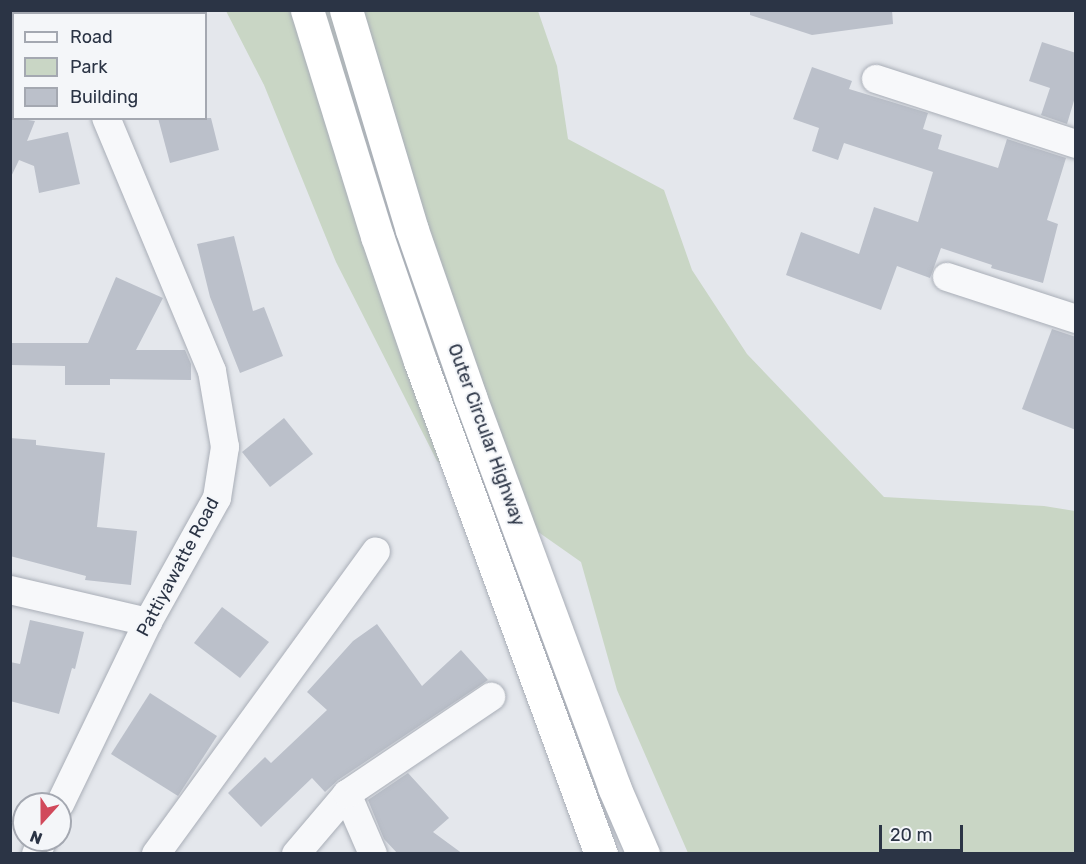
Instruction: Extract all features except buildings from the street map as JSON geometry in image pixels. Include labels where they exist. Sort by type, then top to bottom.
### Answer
[{"type":"highway","name":"Outer Circular Highway","points":[[307,10],[377,236],[601,854]]},
{"type":"highway","name":"Outer Circular Highway","points":[[346,10],[412,230],[470,397],[540,580],[614,787],[643,854]]},
{"type":"highway","points":[[614,787],[650,854]]},
{"type":"street","points":[[876,79],[1076,144]]},
{"type":"street","name":"Pattiyawatte Road","points":[[66,792],[148,622],[218,498],[225,447],[212,371],[107,120]]},
{"type":"street","points":[[946,277],[1076,319]]},
{"type":"street","points":[[156,854],[376,550]]},
{"type":"street","points":[[10,590],[148,622]]},
{"type":"street","points":[[296,854],[347,794],[491,697]]},
{"type":"street","points":[[347,794],[373,854]]},
{"type":"green space","points":[[226,11],[538,11],[557,66],[568,139],[664,190],[692,270],[747,354],[884,497],[1044,506],[1075,511],[1075,853],[688,853],[617,690],[581,562],[437,461],[336,262],[264,85]]}]
